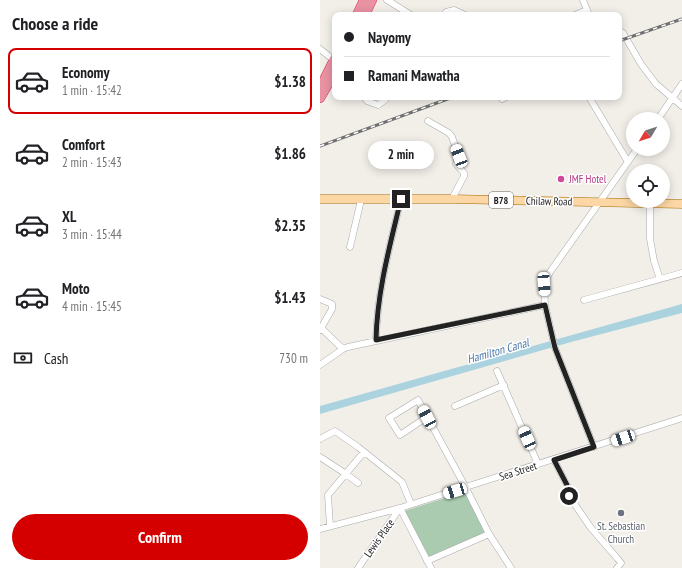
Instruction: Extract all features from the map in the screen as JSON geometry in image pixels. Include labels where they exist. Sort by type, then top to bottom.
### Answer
[{"type":"highway","points":[[358,12],[364,0]]},
{"type":"highway","points":[[366,12],[372,0]]},
{"type":"highway","points":[[320,88],[332,66]]},
{"type":"highway","points":[[320,98],[332,78]]},
{"type":"main road","name":"Chilaw Road","points":[[320,199],[452,199],[626,203]]},
{"type":"main road","name":"Chilaw Road","points":[[670,204],[682,204]]},
{"type":"street","points":[[387,0],[406,12]]},
{"type":"street","points":[[584,0],[588,12]]},
{"type":"street","points":[[446,12],[454,10],[458,12]]},
{"type":"street","points":[[622,32],[625,42],[656,84],[682,106]]},
{"type":"street","points":[[320,49],[332,58]]},
{"type":"street","points":[[663,112],[682,84]]},
{"type":"street","points":[[366,100],[378,105],[385,100]]},
{"type":"street","points":[[591,100],[628,162]]},
{"type":"street","points":[[428,121],[449,133],[459,156],[456,164],[464,173],[464,176],[452,199]]},
{"type":"street","points":[[594,447],[555,348],[545,305],[544,284],[550,272],[632,156]]},
{"type":"street","points":[[376,340],[377,319],[386,264],[401,199]]},
{"type":"street","points":[[350,247],[361,200]]},
{"type":"street","points":[[650,208],[650,239],[654,261],[660,279]]},
{"type":"street","points":[[584,300],[682,273]]},
{"type":"street","points":[[320,299],[332,304],[332,309],[320,329],[344,349]]},
{"type":"street","points":[[320,365],[344,349],[376,340],[545,305]]},
{"type":"street","points":[[498,371],[538,464]]},
{"type":"street","points":[[455,406],[504,385]]},
{"type":"street","points":[[427,417],[400,435],[389,418],[418,400],[466,488],[489,534],[511,568]]},
{"type":"street","name":"Sea Street","points":[[320,529],[400,508],[466,488],[682,418]]},
{"type":"street","points":[[320,440],[335,431],[402,482],[412,504]]},
{"type":"street","points":[[330,526],[328,495],[364,452]]},
{"type":"street","points":[[320,457],[346,474],[358,484]]},
{"type":"street","points":[[554,460],[567,485],[569,496],[591,528],[621,563],[617,568]]},
{"type":"street","points":[[400,508],[431,568]]},
{"type":"street","name":"Lewis Place","points":[[358,568],[400,508]]},
{"type":"street","points":[[427,561],[489,534]]},
{"type":"green space","points":[[464,492],[467,495],[486,535],[428,559],[404,511]]},
{"type":"water","points":[[682,304],[682,313],[571,342],[320,414],[320,406]]},
{"type":"railway","points":[[622,40],[682,19]]},
{"type":"railway","points":[[320,146],[445,100]]},
{"type":"place","name":"JMF Hotel","points":[[561,179]]},
{"type":"place","name":"St. Sebastian Church","points":[[621,513]]},
{"type":"route","points":[[401,199],[386,264],[377,319],[376,340],[545,305],[555,348],[594,447],[554,460],[567,485],[569,496]]},
{"type":"water label","name":"Hamilton Canal","points":[[498,351]]}]
